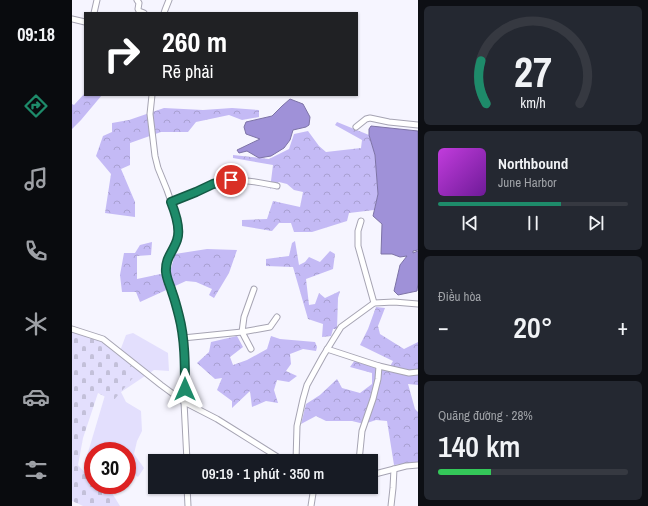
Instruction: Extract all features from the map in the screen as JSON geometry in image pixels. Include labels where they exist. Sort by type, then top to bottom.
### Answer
[{"type":"street","points":[[94,12],[97,0]]},
{"type":"street","points":[[137,0],[139,3],[138,9],[142,12]]},
{"type":"street","points":[[164,12],[169,0]]},
{"type":"street","points":[[72,19],[84,22]]},
{"type":"street","points":[[152,96],[150,114],[155,156],[175,213],[178,232],[177,240],[168,260],[166,270],[167,281],[172,291],[183,338],[187,454]]},
{"type":"street","points":[[356,127],[366,119],[370,118],[389,122],[418,125]]},
{"type":"street","points":[[171,202],[213,184],[231,180],[241,180],[277,186]]},
{"type":"street","points":[[361,222],[358,231],[358,246],[374,303]]},
{"type":"street","points":[[251,349],[242,332],[244,317],[254,289]]},
{"type":"street","points":[[296,454],[297,426],[307,385],[341,327],[374,303],[394,302],[418,304]]},
{"type":"street","points":[[183,338],[242,332],[270,327],[276,317]]},
{"type":"street","points":[[72,329],[103,339],[155,381],[184,402],[217,419],[273,454]]},
{"type":"street","points":[[327,349],[379,366],[409,373],[418,372]]},
{"type":"street","points":[[360,454],[362,431],[373,399],[378,379],[379,366]]},
{"type":"street","points":[[378,473],[406,466],[418,465]]},
{"type":"street","points":[[391,506],[394,470]]},
{"type":"street","points":[[187,494],[188,506]]},
{"type":"street","points":[[310,506],[313,494]]},
{"type":"green space","points":[[84,94],[84,96],[101,96],[72,129],[72,104],[74,105]]},
{"type":"green space","points":[[164,108],[203,110],[232,108],[259,110],[259,117],[242,120],[229,115],[196,122],[188,132],[161,132],[130,143],[130,165],[121,169],[135,202],[135,217],[105,213],[111,174],[96,156],[103,136],[112,132],[112,123],[129,120]]},
{"type":"green space","points":[[337,122],[369,135],[375,155],[378,194],[374,210],[349,213],[347,221],[312,232],[294,232],[291,223],[279,223],[272,231],[242,226],[242,220],[267,219],[273,201],[300,207],[303,192],[294,190],[287,184],[279,182],[270,189],[273,165],[233,158],[233,155],[269,159],[289,149],[294,134],[308,131],[319,146],[326,152],[361,148],[362,140],[335,125]]},
{"type":"green space","points":[[295,241],[299,265],[305,262],[309,257],[320,262],[330,251],[335,254],[333,269],[306,279],[309,305],[315,304],[319,293],[325,298],[340,291],[338,298],[337,329],[333,329],[331,336],[322,337],[323,324],[308,319],[293,267],[266,266],[266,259],[289,256],[292,243]]},
{"type":"green space","points":[[152,242],[151,255],[137,256],[137,279],[170,272],[175,254],[207,249],[237,250],[229,273],[214,298],[209,295],[212,289],[196,282],[186,281],[140,302],[136,292],[122,292],[120,275],[124,253],[135,253],[140,245]]},
{"type":"green space","points":[[376,307],[385,308],[378,326],[380,334],[404,349],[418,342],[418,385],[408,384],[415,409],[418,412],[418,462],[394,465],[387,421],[376,420],[364,424],[352,421],[326,421],[316,416],[301,424],[306,404],[320,395],[337,379],[342,388],[360,393],[372,384],[372,373],[350,367],[355,360],[388,370],[393,361],[360,345]]},
{"type":"green space","points":[[72,331],[95,336],[138,372],[113,401],[98,393],[83,438],[78,465],[84,472],[84,494],[113,494],[120,506],[83,506],[72,501]]},
{"type":"green space","points":[[133,333],[168,353],[169,371],[154,370],[121,392],[126,402],[141,411],[142,431],[136,445],[136,442],[91,442],[111,375],[126,335]]},
{"type":"green space","points":[[237,336],[243,347],[230,357],[233,365],[247,360],[267,349],[271,336],[280,339],[315,342],[317,347],[316,351],[303,349],[290,354],[291,364],[286,371],[297,376],[289,382],[277,380],[274,390],[278,403],[266,401],[252,407],[250,391],[232,408],[232,401],[217,390],[222,378],[215,379],[197,363],[209,352],[211,342]]},
{"type":"green space","points":[[136,457],[144,468],[138,477],[136,476]]},
{"type":"shaded area","points":[[290,99],[303,104],[310,117],[309,125],[293,130],[290,140],[284,148],[271,156],[259,158],[247,151],[239,153],[237,150],[260,139],[246,134],[244,127],[246,122],[272,116]]},
{"type":"shaded area","points":[[371,126],[418,131],[418,250],[413,251],[413,253],[418,251],[417,291],[398,295],[394,291],[400,265],[407,256],[400,257],[392,254],[381,254],[382,224],[373,216],[378,194],[375,155],[369,135],[369,129]]},
{"type":"route","points":[[185,389],[183,338],[172,291],[167,281],[166,270],[168,260],[177,240],[178,232],[175,213],[171,202],[213,184],[231,180]]}]
